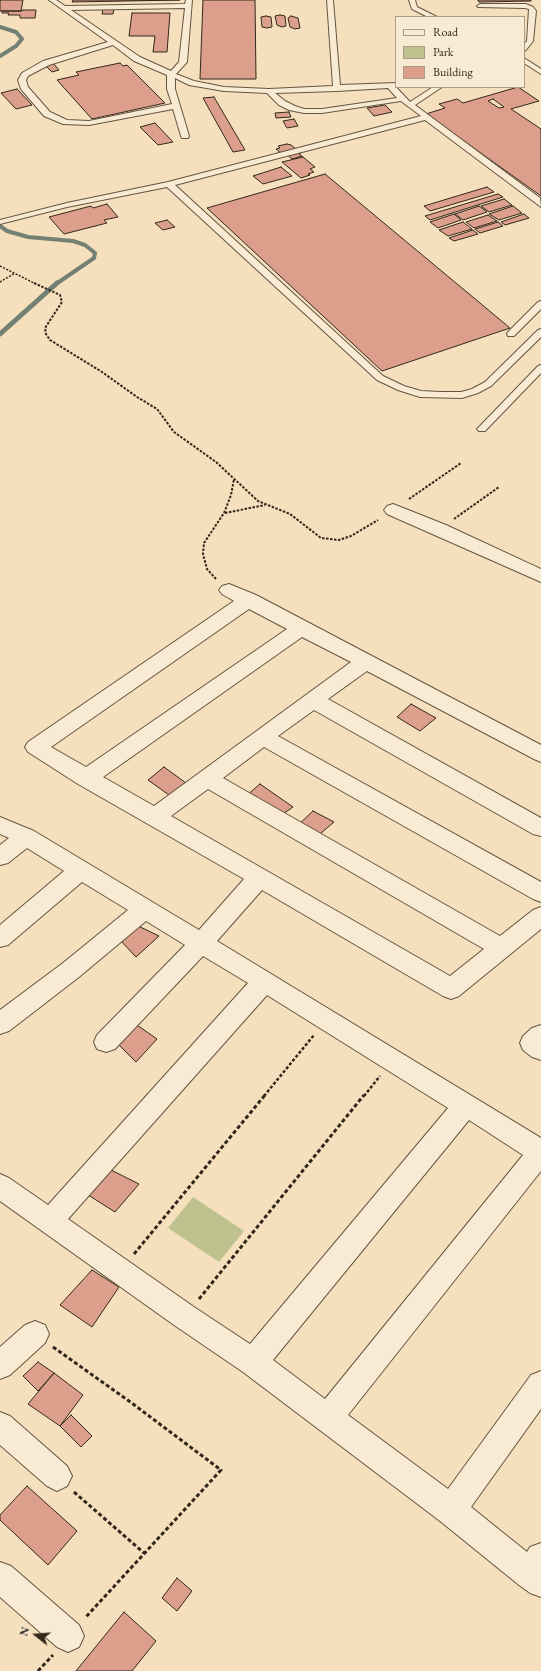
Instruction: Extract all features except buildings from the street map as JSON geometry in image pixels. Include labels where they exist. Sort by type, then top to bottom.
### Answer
[{"type":"street","points":[[393,510],[439,529],[541,576]]},
{"type":"street","points":[[229,590],[541,754]]},
{"type":"street","points":[[249,600],[35,747],[451,989],[541,916]]},
{"type":"street","points":[[86,778],[301,628]]},
{"type":"street","points":[[154,817],[365,662]]},
{"type":"street","points":[[313,700],[541,828]]},
{"type":"street","points":[[263,737],[541,893]]},
{"type":"street","points":[[206,778],[502,948]]},
{"type":"street","points":[[0,825],[26,837],[328,1019],[541,1152],[328,1418]]},
{"type":"street","points":[[0,857],[26,837]]},
{"type":"street","points":[[0,938],[80,870]]},
{"type":"street","points":[[106,1042],[201,943],[259,878]]},
{"type":"street","points":[[0,1024],[71,970],[145,909]]},
{"type":"street","points":[[50,1221],[265,981]]},
{"type":"street","points":[[541,1035],[532,1043],[541,1050]]},
{"type":"street","points":[[252,1362],[466,1105]]},
{"type":"street","points":[[0,1186],[119,1271],[252,1362],[451,1510],[537,1571]]},
{"type":"street","points":[[0,1365],[35,1334]]},
{"type":"street","points":[[451,1510],[541,1385]]},
{"type":"street","points":[[0,1426],[57,1476]]},
{"type":"street","points":[[0,1577],[68,1636]]},
{"type":"lane","points":[[52,0],[137,59],[192,84],[224,89],[269,91],[337,89],[393,85],[402,99],[537,200],[541,205]]},
{"type":"lane","points":[[330,0],[337,89]]},
{"type":"lane","points":[[412,0],[414,8],[432,16]]},
{"type":"lane","points":[[64,8],[189,3],[183,62],[171,75],[171,89],[185,136]]},
{"type":"lane","points":[[480,6],[520,6],[531,8],[533,11],[530,41],[525,48]]},
{"type":"lane","points":[[113,43],[46,63],[24,75],[22,80],[24,87],[47,114],[66,122],[89,123],[175,106]]},
{"type":"lane","points":[[525,61],[541,72]]},
{"type":"lane","points":[[410,105],[436,88]]},
{"type":"lane","points":[[269,91],[282,103],[292,108],[304,111],[322,111],[402,99]]},
{"type":"lane","points":[[0,222],[67,205],[169,184],[427,117]]},
{"type":"lane","points":[[169,184],[380,378],[401,388],[420,394],[440,395],[462,395],[475,391],[488,384],[541,332]]},
{"type":"lane","points":[[511,334],[541,304]]},
{"type":"lane","points":[[482,429],[541,368]]},
{"type":"path","points":[[0,266],[60,295],[62,302],[46,328],[46,334],[50,340],[96,368],[157,409],[174,432],[216,462],[258,501],[290,514],[316,534],[329,540],[339,540],[351,536],[393,510],[461,463]]},
{"type":"path","points":[[0,282],[15,273]]},
{"type":"path","points":[[229,590],[207,569],[203,554],[204,544],[224,513],[230,500],[234,479]]},
{"type":"path","points":[[439,529],[499,487]]},
{"type":"path","points":[[224,513],[266,505]]},
{"type":"path","points":[[119,1271],[328,1019]]},
{"type":"path","points":[[184,1316],[393,1060]]},
{"type":"path","points":[[35,1334],[129,1401],[221,1470],[68,1636],[38,1671]]},
{"type":"path","points":[[57,1476],[144,1553]]},
{"type":"green space","points":[[193,1197],[244,1231],[219,1262],[168,1228]]},
{"type":"waterway","points":[[0,27],[16,32],[22,39],[16,46],[0,56]]},
{"type":"waterway","points":[[0,226],[7,231],[28,237],[73,241],[85,245],[95,253],[94,258],[56,284]]},
{"type":"waterway","points":[[0,334],[57,283]]}]
